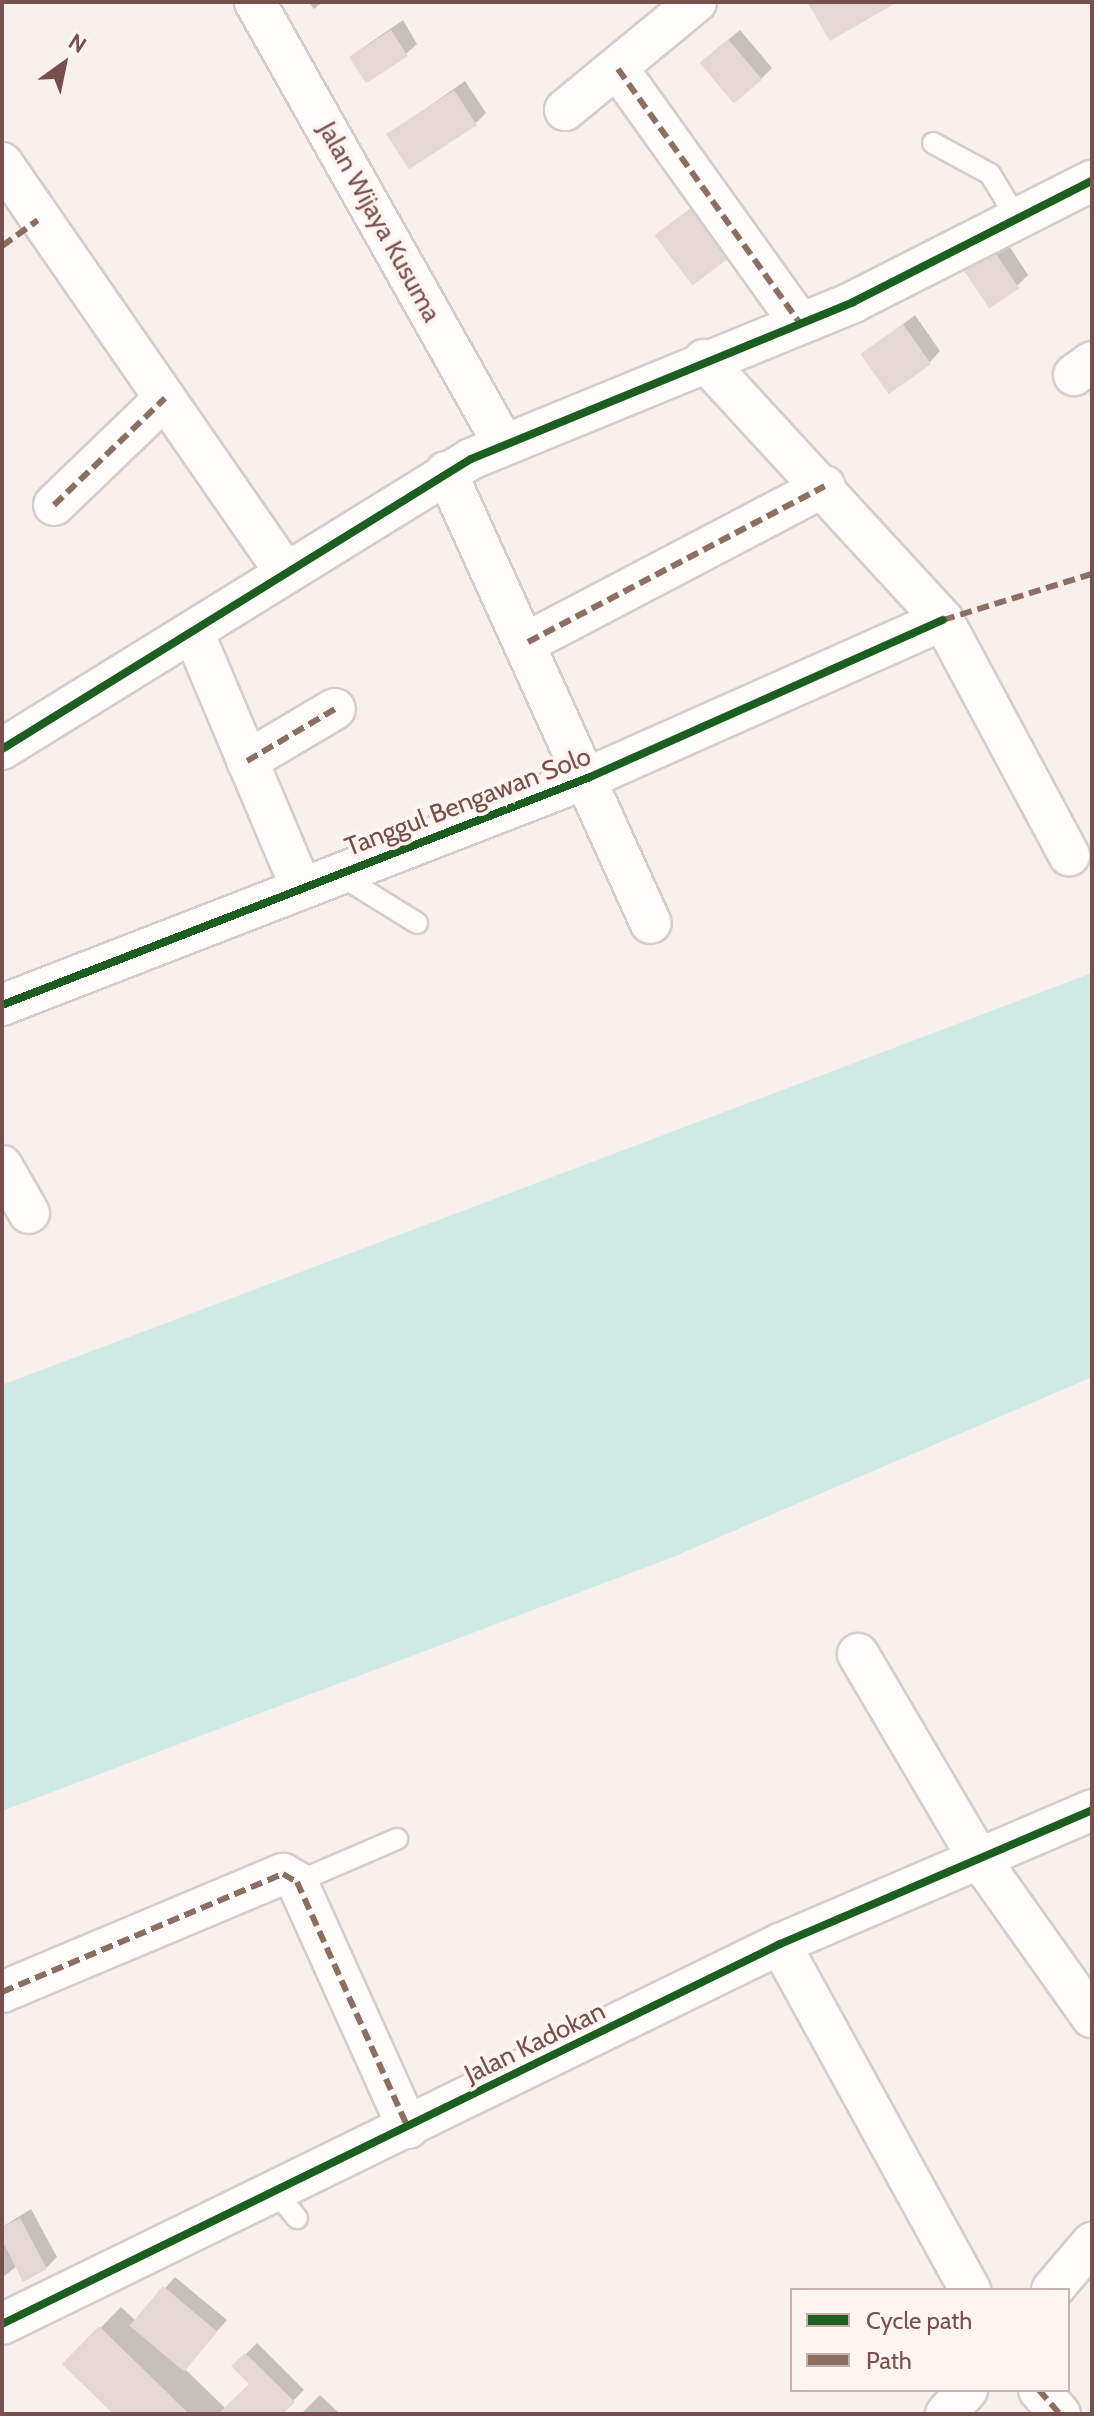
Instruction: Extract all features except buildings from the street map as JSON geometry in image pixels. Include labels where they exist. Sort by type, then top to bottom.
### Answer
[{"type":"street","name":"Jalan Wijaya Kusuma","points":[[255,2],[503,443]]},
{"type":"street","points":[[565,110],[696,2]]},
{"type":"street","points":[[618,69],[800,323]]},
{"type":"street","points":[[2,163],[284,571]]},
{"type":"street","points":[[2,749],[194,634],[284,571],[446,472],[503,443],[800,323],[1018,220],[1086,197]]},
{"type":"street","points":[[704,360],[825,486],[943,620],[1069,855]]},
{"type":"street","points":[[54,505],[165,398]]},
{"type":"street","points":[[446,472],[590,777],[651,923]]},
{"type":"street","points":[[528,642],[825,486]]},
{"type":"street","name":"Tanggul Bengawan Solo","points":[[2,1005],[300,885],[338,874],[590,777],[943,620]]},
{"type":"street","points":[[194,634],[300,885]]},
{"type":"street","points":[[247,761],[335,709]]},
{"type":"street","points":[[2,1166],[29,1213]]},
{"type":"street","points":[[858,1654],[976,1854],[1092,2017]]},
{"type":"street","name":"Jalan Kadokan","points":[[2,2324],[286,2204],[408,2128],[780,1944],[976,1854],[1092,1810]]},
{"type":"street","points":[[2,1992],[270,1875],[297,1882],[408,2128]]},
{"type":"street","points":[[780,1944],[969,2288]]},
{"type":"street","points":[[1054,2288],[1092,2243]]},
{"type":"street","points":[[946,2414],[965,2392]]},
{"type":"street","points":[[1041,2392],[1060,2414]]},
{"type":"lane","points":[[933,143],[990,174],[1018,220]]},
{"type":"lane","points":[[338,874],[417,923]]},
{"type":"lane","points":[[297,1882],[397,1839]]},
{"type":"water","points":[[1092,973],[1092,1377],[673,1557],[2,1811],[2,1385]]},
{"type":"marked path","points":[[618,69],[800,323]]},
{"type":"marked path","points":[[2,246],[38,220]]},
{"type":"marked path","points":[[54,505],[165,398]]},
{"type":"marked path","points":[[528,642],[825,486]]},
{"type":"marked path","points":[[943,620],[1092,574]]},
{"type":"marked path","points":[[247,761],[335,709]]},
{"type":"marked path","points":[[2,1992],[283,1874],[297,1882],[408,2128]]},
{"type":"marked path","points":[[1041,2392],[1060,2414]]},
{"type":"cycle path","points":[[2,749],[471,459],[853,302],[1092,181]]},
{"type":"cycle path","points":[[2,1005],[590,777],[943,620]]},
{"type":"cycle path","points":[[2,2324],[780,1944],[1092,1810]]}]
